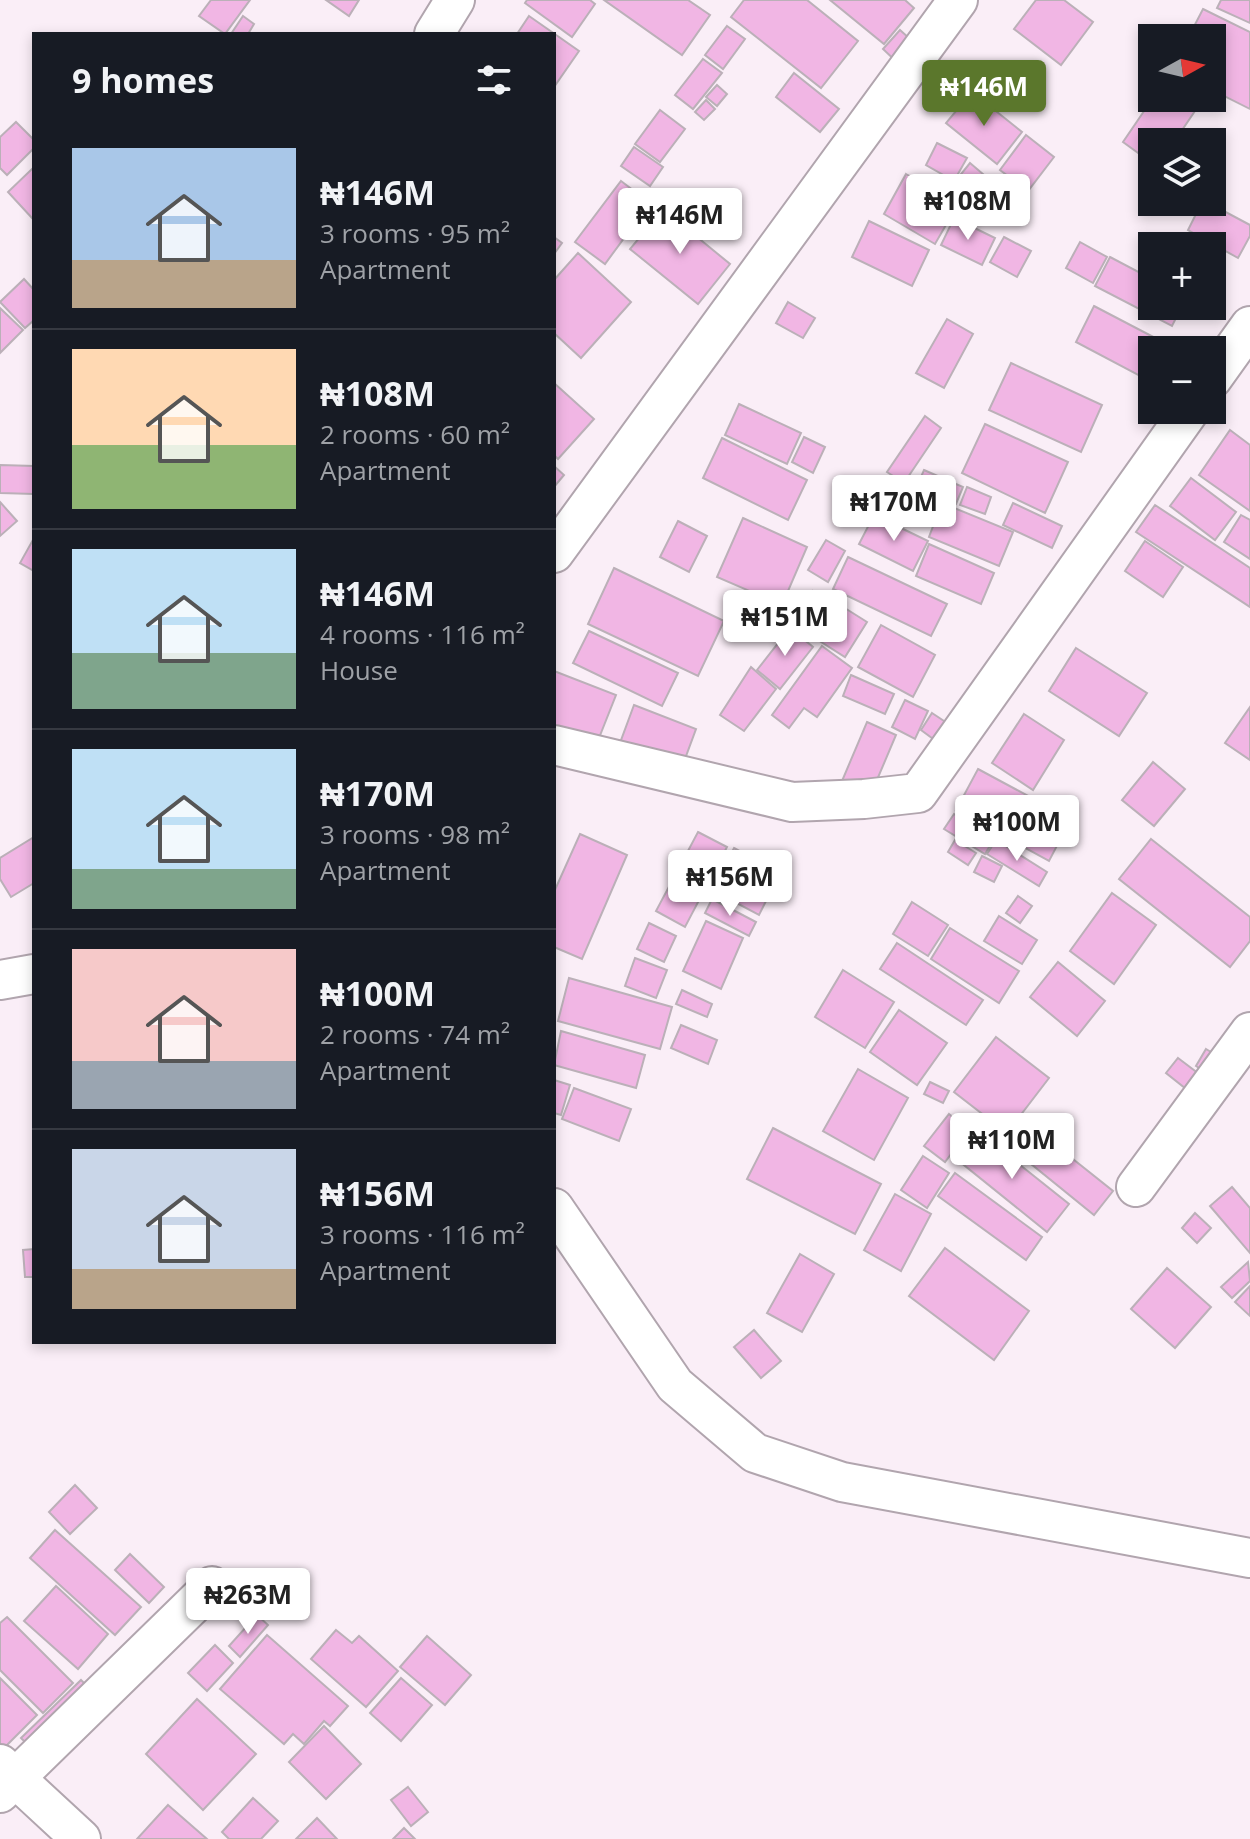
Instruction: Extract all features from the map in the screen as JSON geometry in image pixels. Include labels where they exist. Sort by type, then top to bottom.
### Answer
[{"type":"street","points":[[435,32],[455,0]]},
{"type":"street","points":[[556,550],[958,0]]},
{"type":"street","points":[[1226,359],[1250,326]]},
{"type":"street","points":[[556,745],[792,802],[918,793],[1180,424]]},
{"type":"street","points":[[0,980],[32,974]]},
{"type":"street","points":[[1136,1187],[1250,1032]]},
{"type":"street","points":[[556,1211],[675,1385],[755,1453],[842,1482],[1250,1558]]},
{"type":"street","points":[[81,1839],[4,1779],[212,1586]]},
{"type":"building","points":[[211,0],[250,0],[226,32],[199,16]]},
{"type":"building","points":[[326,0],[359,0],[349,16]]},
{"type":"building","points":[[527,0],[590,0],[595,4],[572,37],[525,3]]},
{"type":"building","points":[[604,0],[688,0],[710,15],[682,55]]},
{"type":"building","points":[[744,0],[807,0],[858,41],[821,88],[731,17]]},
{"type":"building","points":[[830,0],[905,0],[914,8],[884,44]]},
{"type":"building","points":[[1036,0],[1064,0],[1093,22],[1061,65],[1014,29]]},
{"type":"building","points":[[1221,0],[1250,0],[1250,23],[1217,8]]},
{"type":"building","points":[[1203,9],[1250,32],[1250,109],[1226,97],[1226,24],[1195,24]]},
{"type":"building","points":[[243,16],[254,24],[249,32],[232,32]]},
{"type":"building","points":[[529,16],[552,32],[518,32]]},
{"type":"building","points":[[727,26],[745,39],[723,69],[705,55]]},
{"type":"building","points":[[900,30],[919,47],[902,67],[883,49]]},
{"type":"building","points":[[556,35],[579,51],[556,84]]},
{"type":"building","points":[[703,59],[722,73],[693,109],[675,95]]},
{"type":"building","points":[[984,62],[1014,81],[1001,102],[970,82]]},
{"type":"building","points":[[794,73],[839,109],[820,132],[776,97]]},
{"type":"building","points":[[717,85],[727,94],[717,106],[706,97]]},
{"type":"building","points":[[972,92],[1022,132],[997,164],[946,123]]},
{"type":"building","points":[[706,100],[715,109],[704,120],[695,112]]},
{"type":"building","points":[[660,110],[685,129],[660,162],[635,144]]},
{"type":"building","points":[[1143,112],[1194,112],[1183,128],[1138,128],[1138,153],[1123,142]]},
{"type":"building","points":[[16,122],[32,138],[32,150],[7,175],[0,168],[0,137]]},
{"type":"building","points":[[1026,135],[1054,157],[1028,191],[1000,170]]},
{"type":"building","points":[[937,143],[967,158],[954,181],[926,165]]},
{"type":"building","points":[[634,147],[663,167],[650,186],[621,166]]},
{"type":"building","points":[[970,163],[997,186],[980,206],[953,184]]},
{"type":"building","points":[[32,169],[32,218],[8,192]]},
{"type":"building","points":[[906,174],[958,204],[935,244],[884,214]]},
{"type":"building","points":[[621,181],[650,203],[605,264],[575,242]]},
{"type":"building","points":[[663,209],[730,264],[698,304],[630,249]]},
{"type":"building","points":[[1226,212],[1250,225],[1250,236],[1238,258],[1226,251],[1226,232],[1188,230],[1195,216],[1226,216]]},
{"type":"building","points":[[954,218],[995,238],[982,265],[941,245]]},
{"type":"building","points":[[869,221],[929,250],[912,286],[852,257]]},
{"type":"building","points":[[1004,237],[1031,251],[1017,277],[990,262]]},
{"type":"building","points":[[1080,242],[1107,257],[1093,283],[1066,268]]},
{"type":"building","points":[[578,253],[631,302],[581,358],[556,335],[556,278]]},
{"type":"building","points":[[1110,257],[1138,272],[1138,308],[1095,286]]},
{"type":"building","points":[[24,279],[32,288],[32,322],[25,328],[0,302]]},
{"type":"building","points":[[788,302],[815,318],[803,338],[776,323]]},
{"type":"building","points":[[1094,306],[1151,336],[1138,336],[1138,375],[1076,342]]},
{"type":"building","points":[[0,308],[23,330],[0,353]]},
{"type":"building","points":[[947,319],[973,334],[944,388],[916,373]]},
{"type":"building","points":[[1160,320],[1175,320],[1172,326]]},
{"type":"building","points":[[1011,363],[1102,405],[1081,452],[989,410]]},
{"type":"building","points":[[556,385],[594,419],[558,459],[556,457]]},
{"type":"building","points":[[739,404],[801,433],[787,464],[725,435]]},
{"type":"building","points":[[925,416],[941,428],[904,483],[887,472]]},
{"type":"building","points":[[985,424],[1068,462],[1045,513],[962,473]]},
{"type":"building","points":[[1230,430],[1250,445],[1250,511],[1199,475]]},
{"type":"building","points":[[804,437],[825,447],[813,473],[792,462]]},
{"type":"building","points":[[722,438],[807,480],[788,520],[703,478]]},
{"type":"building","points":[[0,465],[32,466],[32,494],[0,493]]},
{"type":"building","points":[[556,468],[564,475],[556,485]]},
{"type":"building","points":[[924,470],[963,487],[956,504],[917,486]]},
{"type":"building","points":[[1191,478],[1236,512],[1215,540],[1170,506]]},
{"type":"building","points":[[967,487],[991,497],[985,514],[960,505]]},
{"type":"building","points":[[0,502],[17,521],[0,536]]},
{"type":"building","points":[[942,503],[1013,532],[999,566],[929,537]]},
{"type":"building","points":[[1013,503],[1062,526],[1052,548],[1003,525]]},
{"type":"building","points":[[1155,505],[1250,568],[1250,607],[1136,532]]},
{"type":"building","points":[[874,515],[928,541],[913,571],[859,544]]},
{"type":"building","points":[[1241,515],[1250,520],[1250,559],[1224,542]]},
{"type":"building","points":[[743,518],[807,547],[782,605],[717,577]]},
{"type":"building","points":[[678,521],[707,536],[689,572],[660,557]]},
{"type":"building","points":[[826,540],[845,551],[828,582],[808,570]]},
{"type":"building","points":[[1145,541],[1183,567],[1163,597],[1125,571]]},
{"type":"building","points":[[32,542],[32,570],[20,563]]},
{"type":"building","points":[[929,544],[994,573],[981,604],[916,576]]},
{"type":"building","points":[[848,557],[947,604],[931,636],[833,589]]},
{"type":"building","points":[[614,568],[724,621],[698,676],[588,624]]},
{"type":"building","points":[[813,591],[835,604],[815,639],[793,626]]},
{"type":"building","points":[[840,605],[867,622],[845,657],[818,640]]},
{"type":"building","points":[[881,625],[935,655],[913,697],[858,667]]},
{"type":"building","points":[[790,628],[813,647],[780,689],[757,670]]},
{"type":"building","points":[[589,631],[678,673],[662,706],[573,663]]},
{"type":"building","points":[[822,646],[852,668],[817,717],[804,708],[789,728],[772,715]]},
{"type":"building","points":[[1076,648],[1147,693],[1119,736],[1049,691]]},
{"type":"building","points":[[751,667],[776,689],[744,731],[720,715]]},
{"type":"building","points":[[556,672],[616,695],[597,743],[556,726]]},
{"type":"building","points":[[851,675],[894,694],[885,714],[843,696]]},
{"type":"building","points":[[905,700],[928,711],[915,739],[892,727]]},
{"type":"building","points":[[634,705],[696,729],[682,767],[620,743]]},
{"type":"building","points":[[1250,707],[1250,760],[1225,743]]},
{"type":"building","points":[[932,713],[947,723],[936,741],[921,730]]},
{"type":"building","points":[[1024,714],[1064,740],[1033,790],[992,763]]},
{"type":"building","points":[[867,722],[896,735],[871,794],[842,781]]},
{"type":"building","points":[[1153,762],[1185,789],[1154,826],[1122,800]]},
{"type":"building","points":[[978,769],[1071,819],[1049,861],[956,810]]},
{"type":"building","points":[[954,814],[994,839],[985,854],[944,829]]},
{"type":"building","points":[[698,832],[727,847],[685,927],[656,911]]},
{"type":"building","points":[[580,834],[627,855],[582,959],[556,948],[556,888]]},
{"type":"building","points":[[32,838],[32,884],[11,897],[0,879],[0,858]]},
{"type":"building","points":[[1151,839],[1250,917],[1250,941],[1230,967],[1119,879]]},
{"type":"building","points":[[955,840],[976,853],[968,865],[948,852]]},
{"type":"building","points":[[996,840],[1047,872],[1039,886],[987,854]]},
{"type":"building","points":[[734,848],[780,873],[759,915],[712,890]]},
{"type":"building","points":[[982,856],[1002,866],[994,882],[974,872]]},
{"type":"building","points":[[1112,893],[1156,925],[1114,984],[1070,951]]},
{"type":"building","points":[[1018,896],[1032,906],[1020,923],[1006,913]]},
{"type":"building","points":[[712,899],[756,922],[749,936],[705,913]]},
{"type":"building","points":[[912,902],[948,925],[928,956],[893,934]]},
{"type":"building","points":[[999,916],[1037,940],[1022,964],[984,941]]},
{"type":"building","points":[[706,921],[743,938],[721,989],[683,971]]},
{"type":"building","points":[[649,923],[676,936],[664,962],[637,949]]},
{"type":"building","points":[[950,928],[1019,971],[999,1003],[931,959]]},
{"type":"building","points":[[897,943],[983,1000],[966,1025],[880,969]]},
{"type":"building","points":[[635,958],[667,970],[656,998],[625,986]]},
{"type":"building","points":[[1058,962],[1105,1001],[1077,1036],[1030,997]]},
{"type":"building","points":[[843,970],[894,1002],[865,1048],[815,1017]]},
{"type":"building","points":[[569,978],[672,1007],[660,1049],[558,1021]]},
{"type":"building","points":[[682,990],[712,1004],[707,1017],[676,1004]]},
{"type":"building","points":[[899,1010],[947,1043],[917,1085],[870,1052]]},
{"type":"building","points":[[681,1025],[717,1040],[708,1064],[671,1048]]},
{"type":"building","points":[[561,1031],[645,1055],[636,1088],[556,1066]]},
{"type":"building","points":[[996,1037],[1049,1078],[1007,1133],[954,1092]]},
{"type":"building","points":[[1206,1049],[1221,1058],[1210,1075],[1196,1066]]},
{"type":"building","points":[[1178,1058],[1207,1080],[1195,1096],[1166,1073]]},
{"type":"building","points":[[858,1069],[908,1098],[874,1160],[823,1131]]},
{"type":"building","points":[[556,1081],[570,1085],[561,1115],[556,1114]]},
{"type":"building","points":[[930,1082],[949,1091],[943,1103],[924,1094]]},
{"type":"building","points":[[574,1088],[631,1109],[619,1141],[562,1119]]},
{"type":"building","points":[[949,1114],[969,1130],[945,1162],[924,1146]]},
{"type":"building","points":[[773,1128],[881,1184],[855,1234],[747,1179]]},
{"type":"building","points":[[976,1130],[1069,1204],[1047,1232],[954,1157]]},
{"type":"building","points":[[1044,1136],[1113,1191],[1094,1215],[1025,1159]]},
{"type":"building","points":[[923,1156],[949,1173],[927,1208],[901,1190]]},
{"type":"building","points":[[955,1173],[1042,1237],[1026,1260],[938,1196]]},
{"type":"building","points":[[1232,1187],[1250,1208],[1250,1253],[1210,1206]]},
{"type":"building","points":[[895,1194],[931,1214],[901,1271],[864,1250]]},
{"type":"building","points":[[1195,1213],[1211,1228],[1197,1243],[1182,1228]]},
{"type":"building","points":[[945,1248],[1029,1311],[994,1360],[909,1296]]},
{"type":"building","points":[[32,1249],[32,1277],[25,1277],[23,1250]]},
{"type":"building","points":[[800,1254],[834,1274],[802,1332],[767,1313]]},
{"type":"building","points":[[1248,1262],[1250,1281],[1232,1298],[1221,1287]]},
{"type":"building","points":[[1167,1268],[1211,1307],[1175,1348],[1131,1309]]},
{"type":"building","points":[[1250,1286],[1250,1316],[1235,1302]]},
{"type":"building","points":[[754,1330],[781,1361],[761,1378],[734,1347]]},
{"type":"building","points":[[75,1485],[97,1508],[70,1534],[49,1512]]},
{"type":"building","points":[[55,1530],[141,1607],[115,1635],[30,1558]]},
{"type":"building","points":[[130,1554],[164,1587],[149,1603],[115,1570]]},
{"type":"building","points":[[56,1586],[108,1634],[78,1669],[24,1621]]},
{"type":"building","points":[[257,1615],[268,1625],[240,1657],[229,1646]]},
{"type":"building","points":[[7,1617],[73,1683],[43,1713],[0,1670],[0,1623]]},
{"type":"building","points":[[336,1630],[352,1643],[359,1636],[398,1671],[366,1707],[311,1659]]},
{"type":"building","points":[[267,1635],[348,1706],[330,1726],[324,1721],[304,1744],[293,1734],[284,1744],[220,1689]]},
{"type":"building","points":[[427,1636],[471,1675],[445,1705],[400,1667]]},
{"type":"building","points":[[215,1645],[233,1663],[207,1691],[188,1673]]},
{"type":"building","points":[[0,1678],[37,1715],[0,1752]]},
{"type":"building","points":[[401,1678],[432,1705],[401,1741],[370,1713]]},
{"type":"building","points":[[81,1680],[97,1696],[37,1754],[21,1738]]},
{"type":"building","points":[[197,1699],[256,1754],[203,1810],[146,1754]]},
{"type":"building","points":[[324,1726],[361,1764],[326,1799],[289,1762]]},
{"type":"building","points":[[408,1787],[428,1812],[411,1826],[391,1800]]},
{"type":"building","points":[[253,1798],[278,1821],[261,1839],[229,1839],[222,1832]]},
{"type":"building","points":[[168,1805],[207,1839],[137,1839]]},
{"type":"building","points":[[317,1818],[337,1839],[296,1839]]},
{"type":"building","points":[[404,1828],[415,1839],[393,1839]]}]
